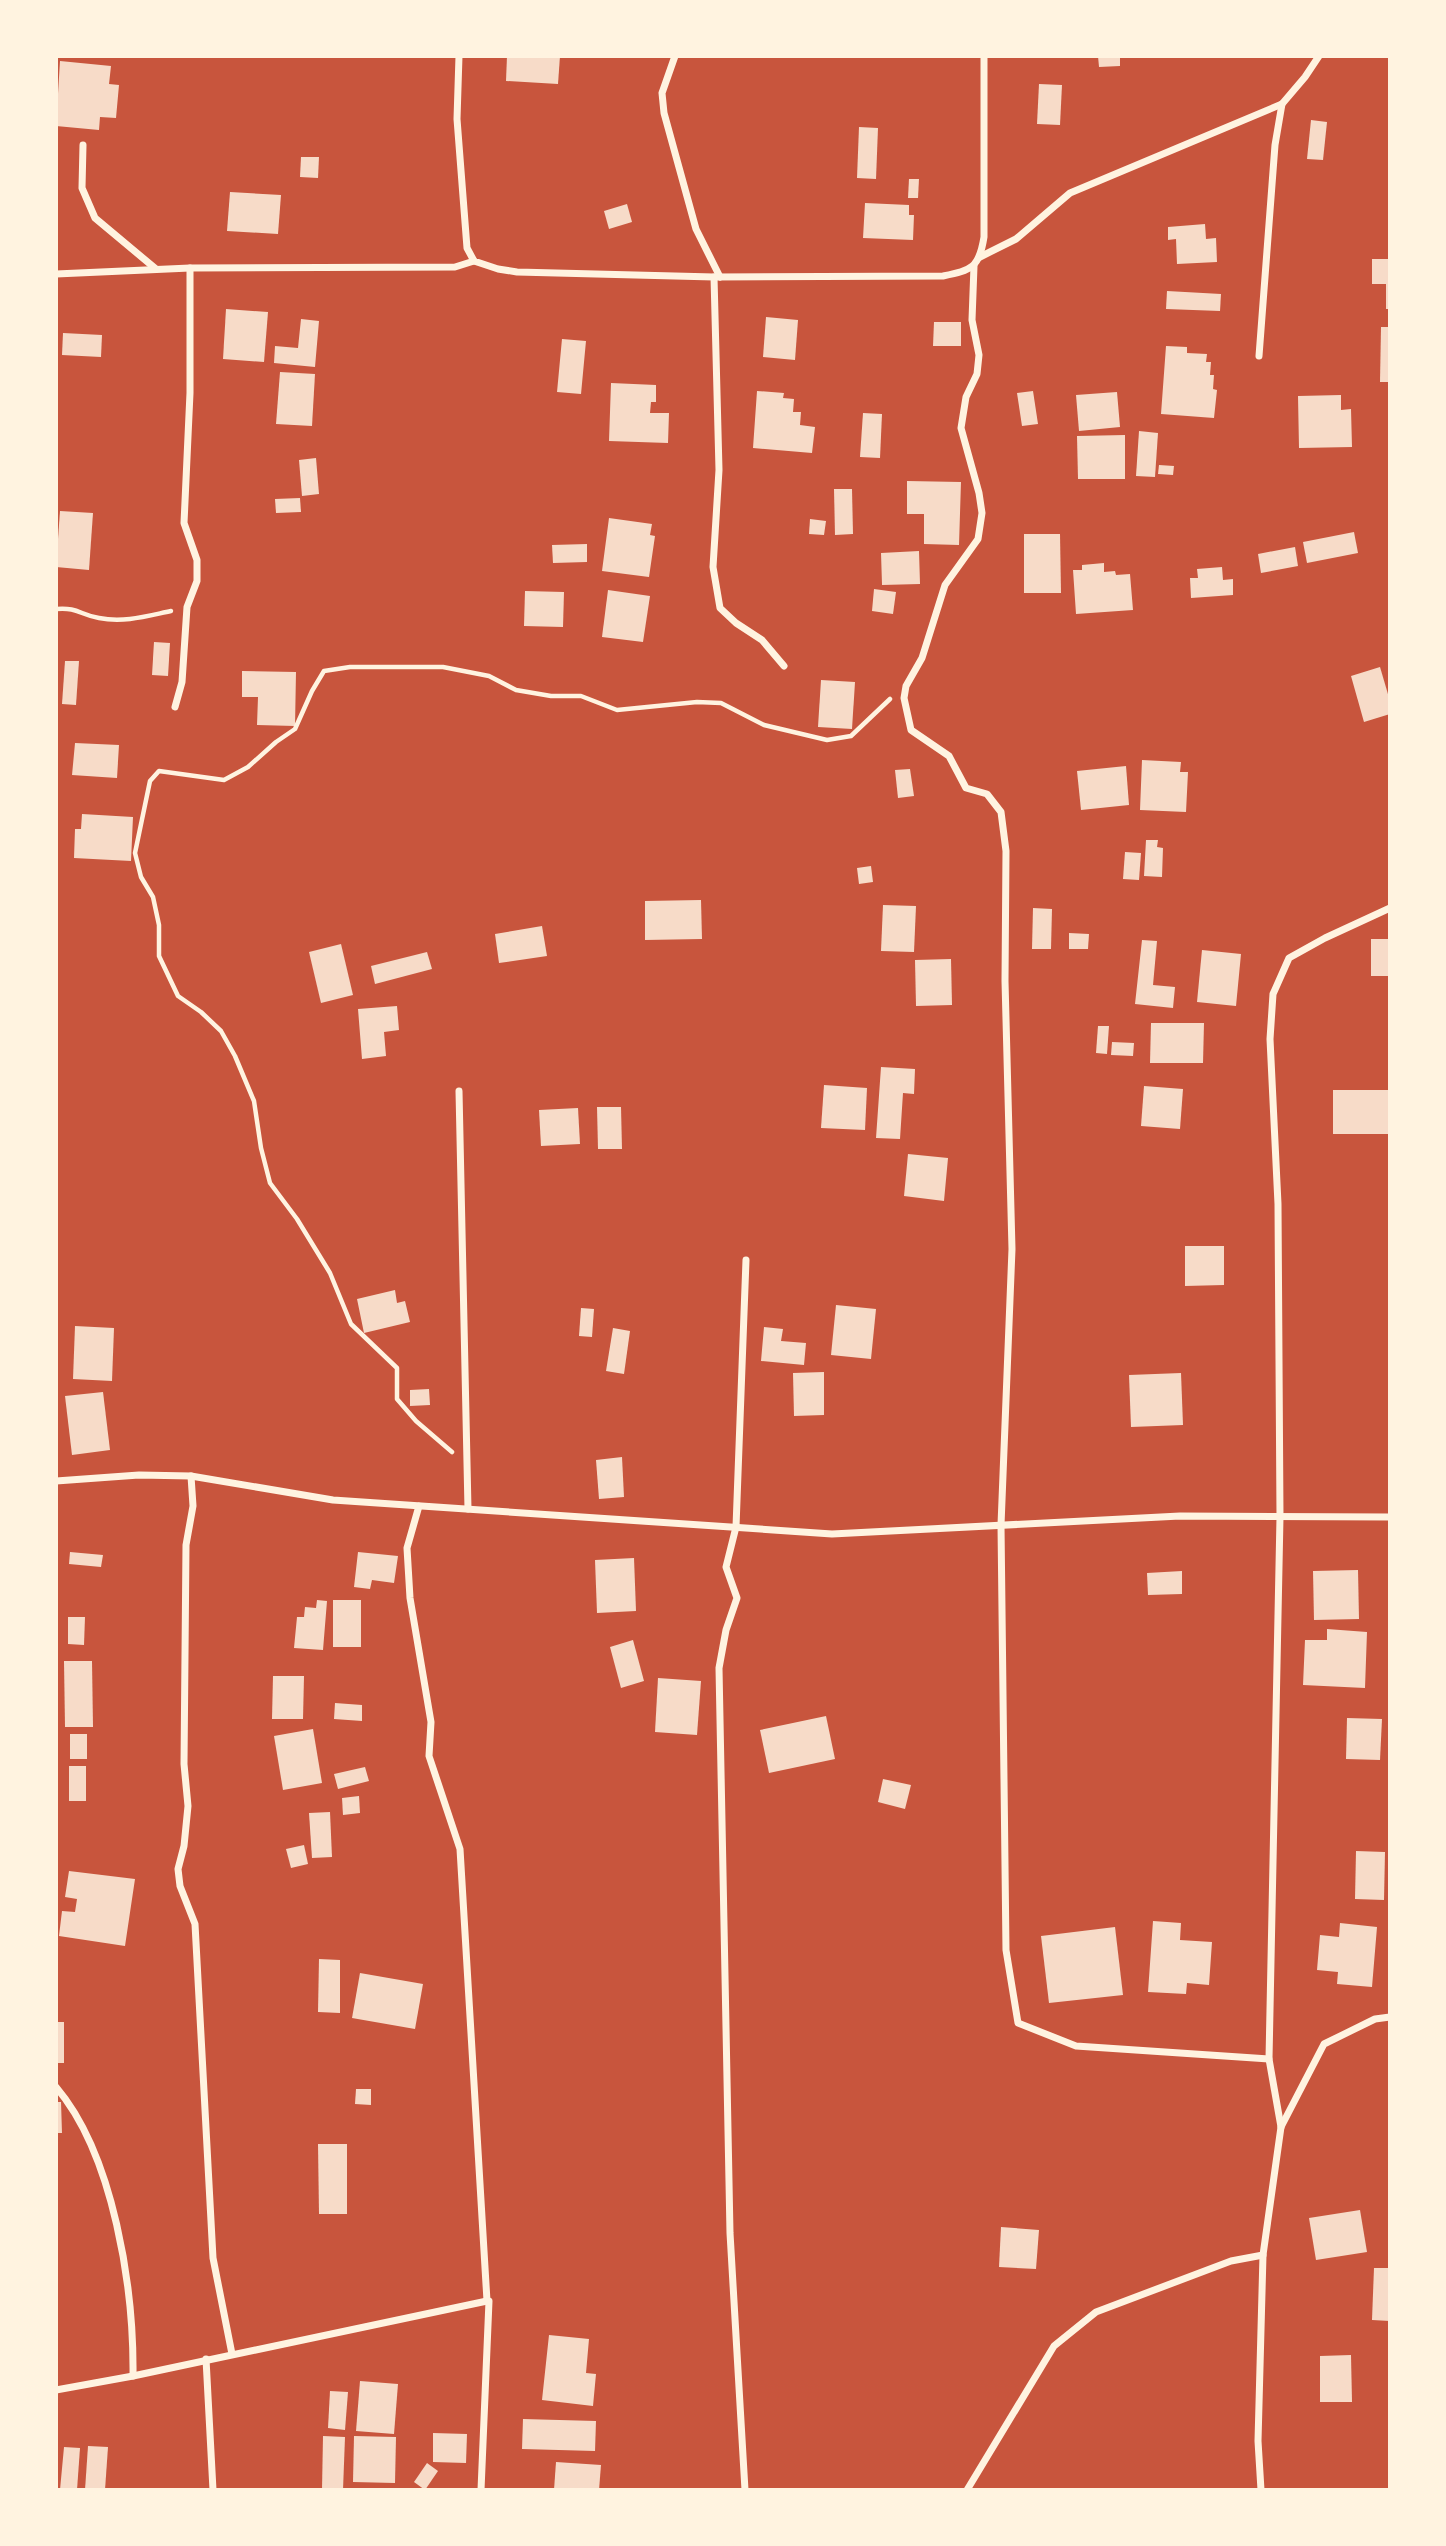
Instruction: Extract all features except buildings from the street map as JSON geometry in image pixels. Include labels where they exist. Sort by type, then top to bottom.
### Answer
[{"type":"street","points":[[459,56],[457,119],[467,248],[474,261]]},
{"type":"street","points":[[675,56],[662,93],[664,113],[696,229],[717,277],[719,470],[713,568],[720,608],[736,623],[762,640],[784,666]]},
{"type":"street","points":[[56,274],[190,268],[455,267],[474,261],[498,270],[517,272],[717,277],[943,276],[974,266],[980,257],[984,237],[984,56]]},
{"type":"street","points":[[980,257],[1016,239],[1070,193],[1282,104],[1319,56]]},
{"type":"street","points":[[1259,356],[1275,145],[1282,104]]},
{"type":"street","points":[[83,145],[82,188],[95,218],[157,269]]},
{"type":"street","points":[[974,266],[972,320],[979,355],[977,374],[966,397],[961,428],[979,493],[982,513],[978,538],[945,585],[922,658],[906,686],[904,698],[911,730],[949,756],[966,788],[987,794],[1002,812],[1006,851],[1005,981],[1012,1249],[1001,1525],[1006,1950],[1018,2022],[1076,2046],[1269,2059]]},
{"type":"street","points":[[175,708],[182,682],[187,607],[197,581],[197,559],[184,523],[190,393],[190,268]]},
{"type":"street","points":[[1261,2490],[1258,2441],[1263,2255],[1281,2127],[1269,2059],[1280,1517],[1278,1204],[1270,1039],[1273,994],[1289,958],[1390,908]]},
{"type":"street","points":[[458,1091],[468,1509]]},
{"type":"street","points":[[745,2490],[730,2233],[719,1668],[726,1630],[737,1598],[726,1567],[736,1527],[746,1260]]},
{"type":"street","points":[[56,1481],[139,1475],[191,1476],[333,1500],[832,1534],[1180,1516],[1390,1517]]},
{"type":"street","points":[[191,1476],[193,1506],[186,1545],[184,1764],[188,1806],[184,1846],[178,1868],[180,1886],[195,1924],[213,2258],[232,2354]]},
{"type":"street","points":[[419,1506],[407,1548],[411,1598],[431,1721],[429,1756],[460,1849],[489,2301],[481,2490]]},
{"type":"street","points":[[1281,2127],[1324,2044],[1375,2019],[1390,2017]]},
{"type":"street","points":[[56,2087],[81,2126],[106,2182],[118,2227],[134,2346],[134,2376]]},
{"type":"street","points":[[967,2490],[1054,2346],[1096,2312],[1231,2261],[1263,2255]]},
{"type":"street","points":[[56,2390],[487,2301]]},
{"type":"street","points":[[206,2359],[213,2490]]},
{"type":"path","points":[[56,609],[72,608],[98,618],[132,620],[187,607]]},
{"type":"path","points":[[466,1464],[415,1421],[397,1399],[397,1368],[351,1324],[330,1273],[297,1219],[270,1183],[261,1148],[254,1101],[235,1056],[221,1031],[201,1012],[178,996],[168,976],[159,956],[159,925],[153,897],[141,877],[135,853],[150,781],[159,771],[224,780],[248,767],[276,741],[295,729],[324,671],[350,667],[443,667],[489,676],[516,690],[551,696],[581,696],[617,710],[697,702],[721,703],[764,725],[827,740],[851,736],[872,714],[906,686]]}]
